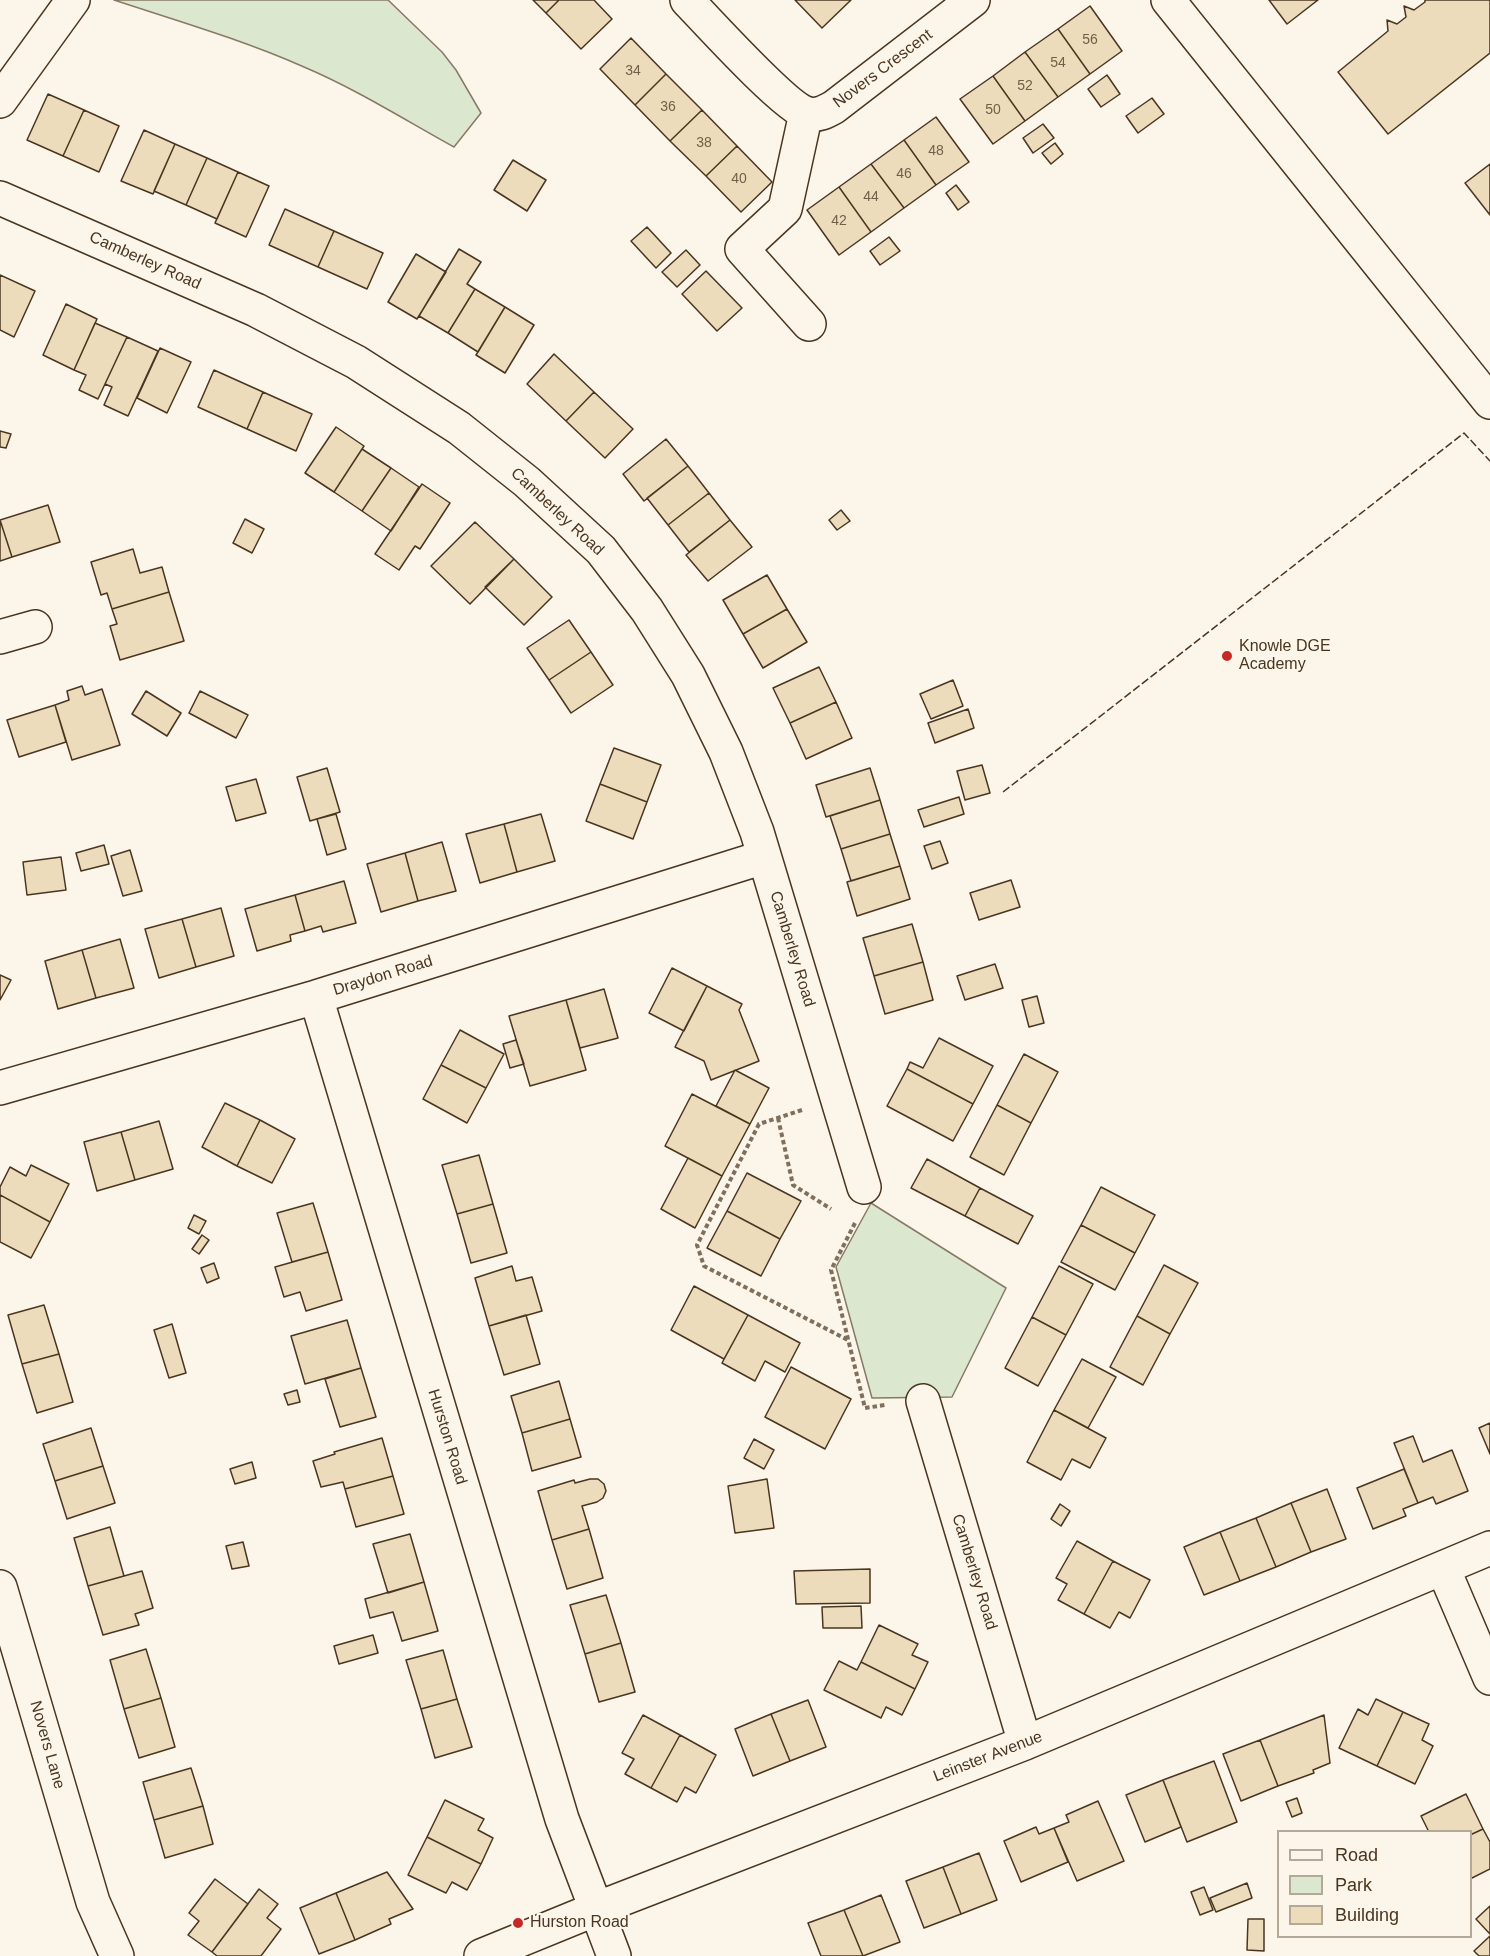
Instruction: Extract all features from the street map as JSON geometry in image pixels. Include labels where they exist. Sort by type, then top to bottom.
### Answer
[{"type":"street","points":[[0,101],[73,0]]},
{"type":"street","points":[[687,0],[785,100],[806,113],[785,209],[742,249],[809,324]]},
{"type":"street","name":"Novers Crescent","points":[[806,113],[819,115],[834,107],[972,0]]},
{"type":"street","points":[[1168,0],[1490,402]]},
{"type":"street","name":"Camberley Road","points":[[0,198],[256,310],[356,362],[459,428],[527,482],[600,550],[647,610],[688,675],[726,752],[757,832],[864,1186]]},
{"type":"street","points":[[0,637],[35,627]]},
{"type":"street","name":"Draydon Road","points":[[0,1088],[316,997],[764,857]]},
{"type":"street","name":"Hurston Road","points":[[316,997],[562,1819],[614,1956]]},
{"type":"street","name":"Camberley Road","points":[[922,1401],[1025,1743]]},
{"type":"street","name":"Leinster Avenue","points":[[481,1956],[596,1909],[1025,1743],[1490,1548]]},
{"type":"street","points":[[1443,1568],[1490,1678]]},
{"type":"street","name":"Novers Lane","points":[[0,1587],[93,1902],[117,1956]]},
{"type":"street","name":"Novers Lane","points":[[89,1956],[93,1902]]},
{"type":"path","points":[[837,1099],[759,1124],[697,1245],[704,1266],[848,1340]]},
{"type":"path","points":[[778,1118],[793,1185],[837,1213]]},
{"type":"path","points":[[864,1186],[866,1202],[831,1270],[865,1408],[922,1401]]},
{"type":"path","points":[[846,1219],[855,1224]]},
{"type":"green space","points":[[114,0],[388,0],[442,52],[456,70],[481,113],[454,147],[361,95],[281,57],[234,39]]},
{"type":"green space","points":[[871,1203],[1006,1288],[952,1397],[872,1398],[836,1267]]},
{"type":"building","points":[[533,0],[559,0],[546,13]]},
{"type":"building","points":[[559,0],[594,0],[612,19],[581,49],[546,13]]},
{"type":"building","points":[[795,0],[851,0],[822,28]]},
{"type":"building","points":[[1269,0],[1318,0],[1287,24]]},
{"type":"building","points":[[1425,0],[1490,0],[1490,53],[1388,134],[1338,72],[1388,31],[1387,20],[1397,24],[1406,17],[1404,6],[1414,10]]},
{"type":"building","points":[[1090,6],[1122,51],[1090,74],[1058,29]]},
{"type":"building","points":[[1058,29],[1090,74],[1058,97],[1025,52]]},
{"type":"building","points":[[631,38],[666,74],[635,105],[600,69]]},
{"type":"building","points":[[1025,52],[1058,97],[1025,121],[993,76]]},
{"type":"building","points":[[666,74],[702,110],[670,141],[635,105]]},
{"type":"building","points":[[1107,75],[1120,94],[1101,107],[1088,89]]},
{"type":"building","points":[[993,76],[1025,121],[993,144],[960,99]]},
{"type":"building","points":[[48,94],[84,110],[63,156],[27,140]]},
{"type":"building","points":[[1152,98],[1164,114],[1138,133],[1126,116]]},
{"type":"building","points":[[84,110],[119,126],[99,172],[63,156]]},
{"type":"building","points":[[702,110],[737,146],[706,176],[670,141]]},
{"type":"building","points":[[936,117],[969,162],[936,185],[904,140]]},
{"type":"building","points":[[1043,124],[1054,138],[1033,153],[1023,138]]},
{"type":"building","points":[[144,130],[175,144],[153,194],[121,181]]},
{"type":"building","points":[[904,140],[936,185],[904,208],[871,164]]},
{"type":"building","points":[[1055,143],[1063,154],[1051,164],[1042,153]]},
{"type":"building","points":[[175,144],[207,158],[186,205],[154,191]]},
{"type":"building","points":[[737,146],[772,182],[741,212],[706,176]]},
{"type":"building","points":[[207,158],[238,172],[217,219],[186,205]]},
{"type":"building","points":[[513,160],[546,180],[527,211],[494,190]]},
{"type":"building","points":[[871,164],[904,208],[871,232],[839,187]]},
{"type":"building","points":[[1490,164],[1490,215],[1465,183]]},
{"type":"building","points":[[238,172],[269,186],[246,237],[215,223]]},
{"type":"building","points":[[956,185],[969,202],[958,210],[946,193]]},
{"type":"building","points":[[839,187],[871,232],[839,255],[807,210]]},
{"type":"building","points":[[285,209],[334,231],[318,267],[269,245]]},
{"type":"building","points":[[647,227],[671,253],[656,268],[631,241]]},
{"type":"building","points":[[334,231],[383,253],[367,289],[318,267]]},
{"type":"building","points":[[889,237],[900,251],[880,265],[870,251]]},
{"type":"building","points":[[459,249],[481,262],[467,284],[475,289],[448,333],[419,316]]},
{"type":"building","points":[[686,250],[700,265],[677,287],[662,272]]},
{"type":"building","points":[[416,254],[446,272],[417,319],[388,302]]},
{"type":"building","points":[[706,271],[742,308],[717,331],[682,294]]},
{"type":"building","points":[[0,275],[35,291],[14,337],[0,330]]},
{"type":"building","points":[[475,289],[505,307],[478,352],[448,333]]},
{"type":"building","points":[[66,304],[97,319],[74,370],[43,355]]},
{"type":"building","points":[[505,307],[534,325],[505,373],[476,355]]},
{"type":"building","points":[[95,323],[127,337],[98,399],[79,390],[86,375],[74,370]]},
{"type":"building","points":[[127,337],[158,351],[128,416],[104,405],[112,387],[105,384]]},
{"type":"building","points":[[160,348],[191,362],[167,413],[137,398]]},
{"type":"building","points":[[554,354],[594,392],[566,421],[527,384]]},
{"type":"building","points":[[214,370],[263,392],[247,429],[198,407]]},
{"type":"building","points":[[263,392],[312,414],[296,451],[247,429]]},
{"type":"building","points":[[594,392],[633,429],[605,458],[566,421]]},
{"type":"building","points":[[336,427],[364,446],[334,492],[305,473]]},
{"type":"building","points":[[0,431],[11,434],[6,448],[0,447]]},
{"type":"building","points":[[666,439],[688,466],[644,501],[623,474]]},
{"type":"building","points":[[362,449],[391,468],[362,511],[334,492]]},
{"type":"building","points":[[688,466],[709,493],[668,525],[647,498]]},
{"type":"building","points":[[391,468],[419,487],[391,531],[362,511]]},
{"type":"building","points":[[422,484],[450,503],[420,549],[415,546],[399,570],[375,554]]},
{"type":"building","points":[[709,493],[730,520],[689,552],[668,525]]},
{"type":"building","points":[[48,505],[60,542],[12,557],[0,520]]},
{"type":"building","points":[[841,510],[850,521],[837,530],[829,520]]},
{"type":"building","points":[[245,519],[264,529],[252,553],[233,543]]},
{"type":"building","points":[[0,520],[12,557],[0,561]]},
{"type":"building","points":[[730,520],[752,547],[708,581],[686,555]]},
{"type":"building","points":[[475,522],[514,559],[470,604],[431,566]]},
{"type":"building","points":[[133,549],[140,573],[162,567],[169,592],[112,609],[107,593],[101,595],[91,562]]},
{"type":"building","points":[[514,559],[552,597],[524,625],[485,587]]},
{"type":"building","points":[[767,575],[787,609],[743,634],[723,600]]},
{"type":"building","points":[[169,592],[184,641],[120,660],[110,626],[117,624],[112,609]]},
{"type":"building","points":[[787,609],[807,642],[763,668],[743,634]]},
{"type":"building","points":[[569,620],[591,652],[549,680],[527,648]]},
{"type":"building","points":[[591,652],[613,685],[571,713],[549,680]]},
{"type":"building","points":[[819,667],[836,702],[790,723],[773,688]]},
{"type":"building","points":[[953,680],[963,706],[931,719],[920,694]]},
{"type":"building","points":[[82,686],[85,695],[102,689],[120,745],[72,760],[55,705],[69,700],[67,691]]},
{"type":"building","points":[[146,691],[181,713],[167,736],[132,714]]},
{"type":"building","points":[[200,691],[248,715],[236,738],[189,713]]},
{"type":"building","points":[[836,702],[852,738],[806,759],[790,723]]},
{"type":"building","points":[[55,705],[66,742],[19,757],[7,720]]},
{"type":"building","points":[[968,709],[974,728],[935,743],[928,723]]},
{"type":"building","points":[[614,748],[661,765],[647,802],[600,784]]},
{"type":"building","points":[[982,765],[990,793],[965,800],[957,771]]},
{"type":"building","points":[[327,768],[340,812],[310,821],[297,777]]},
{"type":"building","points":[[870,768],[880,800],[826,817],[816,785]]},
{"type":"building","points":[[256,779],[266,813],[236,821],[226,787]]},
{"type":"building","points":[[600,784],[647,802],[633,839],[586,821]]},
{"type":"building","points":[[959,797],[964,814],[924,827],[918,810]]},
{"type":"building","points":[[880,800],[890,834],[841,849],[830,816]]},
{"type":"building","points":[[336,814],[346,849],[327,855],[317,819]]},
{"type":"building","points":[[541,814],[555,861],[517,872],[504,824]]},
{"type":"building","points":[[504,824],[517,872],[480,883],[466,834]]},
{"type":"building","points":[[890,834],[900,866],[851,881],[841,849]]},
{"type":"building","points":[[940,841],[948,863],[932,869],[924,846]]},
{"type":"building","points":[[442,842],[456,891],[418,901],[405,853]]},
{"type":"building","points":[[104,845],[109,864],[81,871],[76,853]]},
{"type":"building","points":[[130,850],[142,891],[123,896],[111,856]]},
{"type":"building","points":[[405,853],[418,901],[381,912],[367,864]]},
{"type":"building","points":[[61,857],[66,890],[27,895],[23,862]]},
{"type":"building","points":[[900,866],[910,899],[857,916],[847,882]]},
{"type":"building","points":[[1011,880],[1020,907],[979,920],[970,893]]},
{"type":"building","points":[[344,881],[356,923],[323,932],[321,926],[305,931],[295,895]]},
{"type":"building","points":[[295,895],[305,931],[290,935],[291,941],[257,951],[245,909]]},
{"type":"building","points":[[221,908],[234,956],[196,967],[182,919]]},
{"type":"building","points":[[182,919],[196,967],[159,978],[145,929]]},
{"type":"building","points":[[912,924],[923,962],[874,976],[863,938]]},
{"type":"building","points":[[120,939],[134,988],[96,998],[82,950]]},
{"type":"building","points":[[82,950],[96,998],[58,1009],[45,961]]},
{"type":"building","points":[[923,962],[933,1000],[885,1014],[874,976]]},
{"type":"building","points":[[995,964],[1003,988],[965,1000],[957,976]]},
{"type":"building","points":[[672,968],[707,986],[684,1031],[649,1013]]},
{"type":"building","points":[[0,975],[11,980],[0,1000]]},
{"type":"building","points":[[707,986],[742,1004],[739,1010],[759,1061],[711,1080],[704,1061],[675,1047]]},
{"type":"building","points":[[604,989],[618,1038],[580,1048],[566,1000]]},
{"type":"building","points":[[1037,996],[1044,1023],[1029,1027],[1022,1000]]},
{"type":"building","points":[[566,1000],[586,1070],[530,1086],[509,1016]]},
{"type":"building","points":[[460,1030],[504,1054],[486,1088],[441,1065]]},
{"type":"building","points":[[939,1038],[993,1066],[973,1104],[907,1069],[910,1062],[923,1068]]},
{"type":"building","points":[[516,1040],[524,1064],[510,1068],[503,1044]]},
{"type":"building","points":[[1024,1054],[1058,1072],[1031,1123],[997,1105]]},
{"type":"building","points":[[441,1065],[486,1088],[467,1123],[423,1099]]},
{"type":"building","points":[[907,1069],[973,1104],[953,1141],[887,1106]]},
{"type":"building","points":[[735,1070],[769,1088],[750,1124],[716,1106]]},
{"type":"building","points":[[692,1094],[750,1124],[722,1176],[665,1146]]},
{"type":"building","points":[[225,1103],[260,1120],[237,1166],[202,1147]]},
{"type":"building","points":[[997,1105],[1031,1123],[1004,1175],[970,1157]]},
{"type":"building","points":[[260,1120],[295,1139],[272,1183],[237,1166]]},
{"type":"building","points":[[159,1121],[173,1169],[135,1180],[121,1132]]},
{"type":"building","points":[[121,1132],[135,1180],[97,1191],[84,1142]]},
{"type":"building","points":[[479,1155],[493,1204],[457,1214],[442,1165]]},
{"type":"building","points":[[688,1158],[722,1176],[695,1228],[661,1209]]},
{"type":"building","points":[[927,1159],[980,1188],[965,1216],[911,1188]]},
{"type":"building","points":[[31,1165],[69,1184],[50,1222],[0,1195],[0,1187],[10,1167],[26,1176]]},
{"type":"building","points":[[747,1173],[801,1201],[780,1239],[727,1211]]},
{"type":"building","points":[[1101,1187],[1155,1215],[1135,1253],[1081,1225]]},
{"type":"building","points":[[980,1188],[1033,1216],[1018,1244],[965,1216]]},
{"type":"building","points":[[0,1195],[50,1222],[31,1258],[0,1242]]},
{"type":"building","points":[[313,1203],[328,1252],[292,1262],[277,1213]]},
{"type":"building","points":[[493,1204],[507,1253],[471,1263],[457,1214]]},
{"type":"building","points":[[727,1211],[780,1239],[761,1276],[707,1248]]},
{"type":"building","points":[[194,1215],[206,1221],[199,1234],[188,1228]]},
{"type":"building","points":[[1081,1225],[1135,1253],[1115,1290],[1061,1262]]},
{"type":"building","points":[[202,1235],[209,1240],[199,1254],[192,1249]]},
{"type":"building","points":[[328,1252],[342,1300],[306,1311],[300,1292],[284,1297],[275,1267]]},
{"type":"building","points":[[214,1263],[219,1278],[207,1283],[201,1268]]},
{"type":"building","points":[[1164,1265],[1198,1283],[1170,1334],[1137,1316]]},
{"type":"building","points":[[512,1266],[516,1281],[532,1277],[542,1311],[489,1326],[475,1278]]},
{"type":"building","points":[[1059,1266],[1093,1284],[1066,1335],[1032,1317]]},
{"type":"building","points":[[694,1286],[748,1315],[724,1359],[671,1330]]},
{"type":"building","points":[[44,1305],[59,1354],[22,1364],[8,1315]]},
{"type":"building","points":[[526,1315],[540,1364],[504,1375],[489,1326]]},
{"type":"building","points":[[748,1315],[800,1343],[785,1372],[765,1361],[755,1381],[722,1363]]},
{"type":"building","points":[[1137,1316],[1170,1334],[1143,1385],[1110,1367]]},
{"type":"building","points":[[1032,1317],[1066,1335],[1038,1386],[1005,1368]]},
{"type":"building","points":[[347,1320],[361,1368],[305,1384],[291,1336]]},
{"type":"building","points":[[172,1324],[186,1373],[169,1378],[154,1330]]},
{"type":"building","points":[[59,1354],[73,1402],[37,1413],[22,1364]]},
{"type":"building","points":[[1082,1359],[1116,1377],[1088,1428],[1054,1410]]},
{"type":"building","points":[[791,1367],[851,1399],[825,1449],[765,1417]]},
{"type":"building","points":[[361,1368],[376,1417],[340,1427],[325,1379]]},
{"type":"building","points":[[559,1381],[570,1419],[522,1433],[511,1396]]},
{"type":"building","points":[[297,1390],[300,1402],[288,1405],[284,1394]]},
{"type":"building","points":[[1054,1410],[1106,1438],[1090,1468],[1072,1459],[1061,1480],[1027,1462]]},
{"type":"building","points":[[570,1419],[581,1457],[532,1471],[522,1433]]},
{"type":"building","points":[[1490,1423],[1490,1454],[1479,1428]]},
{"type":"building","points":[[91,1428],[103,1466],[55,1481],[43,1444]]},
{"type":"building","points":[[1413,1436],[1423,1462],[1452,1450],[1468,1491],[1436,1504],[1433,1497],[1418,1503],[1394,1443]]},
{"type":"building","points":[[382,1438],[393,1476],[345,1489],[343,1482],[321,1487],[313,1461],[335,1454],[334,1452]]},
{"type":"building","points":[[754,1439],[774,1450],[764,1469],[744,1458]]},
{"type":"building","points":[[252,1462],[256,1478],[235,1484],[230,1469]]},
{"type":"building","points":[[103,1466],[115,1503],[67,1519],[55,1481]]},
{"type":"building","points":[[1404,1469],[1418,1503],[1403,1509],[1406,1516],[1373,1529],[1357,1488]]},
{"type":"building","points":[[393,1476],[404,1514],[356,1527],[345,1489]]},
{"type":"building","points":[[598,1479],[604,1484],[606,1491],[603,1498],[597,1502],[582,1506],[589,1529],[552,1540],[538,1491],[574,1480],[575,1483]]},
{"type":"building","points":[[767,1479],[774,1528],[735,1533],[728,1486]]},
{"type":"building","points":[[1327,1489],[1346,1539],[1311,1552],[1291,1503]]},
{"type":"building","points":[[1291,1503],[1311,1552],[1276,1567],[1256,1518]]},
{"type":"building","points":[[1060,1504],[1070,1511],[1061,1526],[1051,1519]]},
{"type":"building","points":[[1256,1518],[1276,1567],[1240,1581],[1220,1532]]},
{"type":"building","points":[[110,1527],[124,1576],[88,1586],[74,1538]]},
{"type":"building","points":[[589,1529],[603,1578],[567,1589],[552,1540]]},
{"type":"building","points":[[1220,1532],[1240,1581],[1204,1595],[1184,1547]]},
{"type":"building","points":[[410,1534],[424,1582],[388,1593],[373,1544]]},
{"type":"building","points":[[1077,1541],[1113,1561],[1084,1614],[1058,1600],[1067,1584],[1056,1578]]},
{"type":"building","points":[[243,1542],[249,1566],[232,1569],[226,1546]]},
{"type":"building","points":[[1113,1561],[1150,1580],[1130,1618],[1119,1612],[1110,1628],[1084,1614]]},
{"type":"building","points":[[870,1569],[870,1603],[796,1604],[794,1571]]},
{"type":"building","points":[[142,1571],[153,1608],[135,1614],[139,1625],[103,1635],[88,1586]]},
{"type":"building","points":[[424,1582],[438,1631],[402,1641],[393,1612],[370,1618],[365,1599]]},
{"type":"building","points":[[606,1595],[621,1643],[585,1654],[570,1605]]},
{"type":"building","points":[[861,1606],[862,1628],[823,1628],[822,1607]]},
{"type":"building","points":[[879,1625],[918,1644],[912,1655],[928,1662],[915,1689],[861,1662]]},
{"type":"building","points":[[373,1635],[378,1653],[339,1664],[334,1646]]},
{"type":"building","points":[[621,1643],[635,1692],[599,1702],[585,1654]]},
{"type":"building","points":[[146,1649],[161,1698],[124,1709],[110,1660]]},
{"type":"building","points":[[443,1650],[457,1699],[421,1709],[406,1660]]},
{"type":"building","points":[[839,1661],[857,1670],[861,1662],[915,1689],[902,1715],[886,1707],[881,1718],[824,1690]]},
{"type":"building","points":[[161,1698],[175,1747],[139,1758],[124,1709]]},
{"type":"building","points":[[457,1699],[472,1747],[435,1758],[421,1709]]},
{"type":"building","points":[[1376,1699],[1403,1712],[1377,1766],[1339,1748],[1358,1709],[1368,1715]]},
{"type":"building","points":[[808,1700],[826,1747],[790,1761],[771,1714]]},
{"type":"building","points":[[1403,1712],[1429,1724],[1422,1740],[1433,1746],[1415,1784],[1377,1766]]},
{"type":"building","points":[[771,1714],[790,1761],[753,1776],[735,1729]]},
{"type":"building","points":[[643,1715],[680,1735],[651,1788],[625,1774],[634,1759],[622,1753]]},
{"type":"building","points":[[1324,1715],[1330,1763],[1313,1770],[1314,1773],[1278,1786],[1260,1740]]},
{"type":"building","points":[[680,1735],[716,1755],[696,1793],[685,1787],[677,1802],[651,1788]]},
{"type":"building","points":[[1260,1740],[1278,1786],[1241,1801],[1223,1754]]},
{"type":"building","points":[[1214,1761],[1237,1822],[1187,1842],[1163,1780]]},
{"type":"building","points":[[191,1768],[203,1806],[154,1820],[143,1782]]},
{"type":"building","points":[[1163,1780],[1181,1827],[1145,1842],[1126,1795]]},
{"type":"building","points":[[1466,1794],[1483,1829],[1472,1834],[1472,1830],[1428,1830],[1421,1816]]},
{"type":"building","points":[[1297,1798],[1302,1813],[1292,1817],[1286,1802]]},
{"type":"building","points":[[445,1800],[484,1819],[478,1830],[493,1838],[481,1864],[427,1837]]},
{"type":"building","points":[[1098,1801],[1124,1861],[1077,1881],[1054,1828],[1069,1822],[1066,1815]]},
{"type":"building","points":[[203,1806],[213,1844],[165,1858],[154,1820]]},
{"type":"building","points":[[1036,1827],[1039,1834],[1054,1828],[1068,1862],[1021,1882],[1004,1841]]},
{"type":"building","points":[[1483,1829],[1490,1842],[1490,1869],[1472,1878],[1472,1834]]},
{"type":"building","points":[[427,1837],[481,1864],[467,1890],[452,1882],[446,1893],[408,1875]]},
{"type":"building","points":[[979,1853],[997,1900],[961,1914],[943,1867]]},
{"type":"building","points":[[943,1867],[961,1914],[924,1928],[906,1881]]},
{"type":"building","points":[[387,1872],[413,1909],[389,1919],[391,1924],[355,1940],[336,1893]]},
{"type":"building","points":[[215,1879],[248,1904],[212,1952],[188,1935],[199,1921],[189,1913]]},
{"type":"building","points":[[1247,1883],[1252,1898],[1216,1912],[1210,1898]]},
{"type":"building","points":[[1204,1887],[1213,1910],[1200,1915],[1191,1892]]},
{"type":"building","points":[[259,1889],[278,1904],[267,1918],[281,1929],[261,1956],[217,1956],[212,1952]]},
{"type":"building","points":[[336,1893],[355,1940],[319,1954],[300,1908]]},
{"type":"building","points":[[881,1895],[900,1942],[863,1956],[844,1910]]},
{"type":"building","points":[[1490,1906],[1490,1934],[1476,1919]]},
{"type":"building","points":[[844,1910],[863,1956],[821,1956],[808,1923]]},
{"type":"building","points":[[1248,1919],[1264,1919],[1264,1951],[1247,1950]]},
{"type":"building","points":[[1490,1936],[1490,1956],[1479,1956],[1474,1951]]},
{"type":"fence","points":[[1003,792],[1464,433],[1490,461]]},
{"type":"place","name":"Knowle DGE Academy","points":[[1227,656]]},
{"type":"place","name":"Hurston Road","points":[[518,1923]]}]
